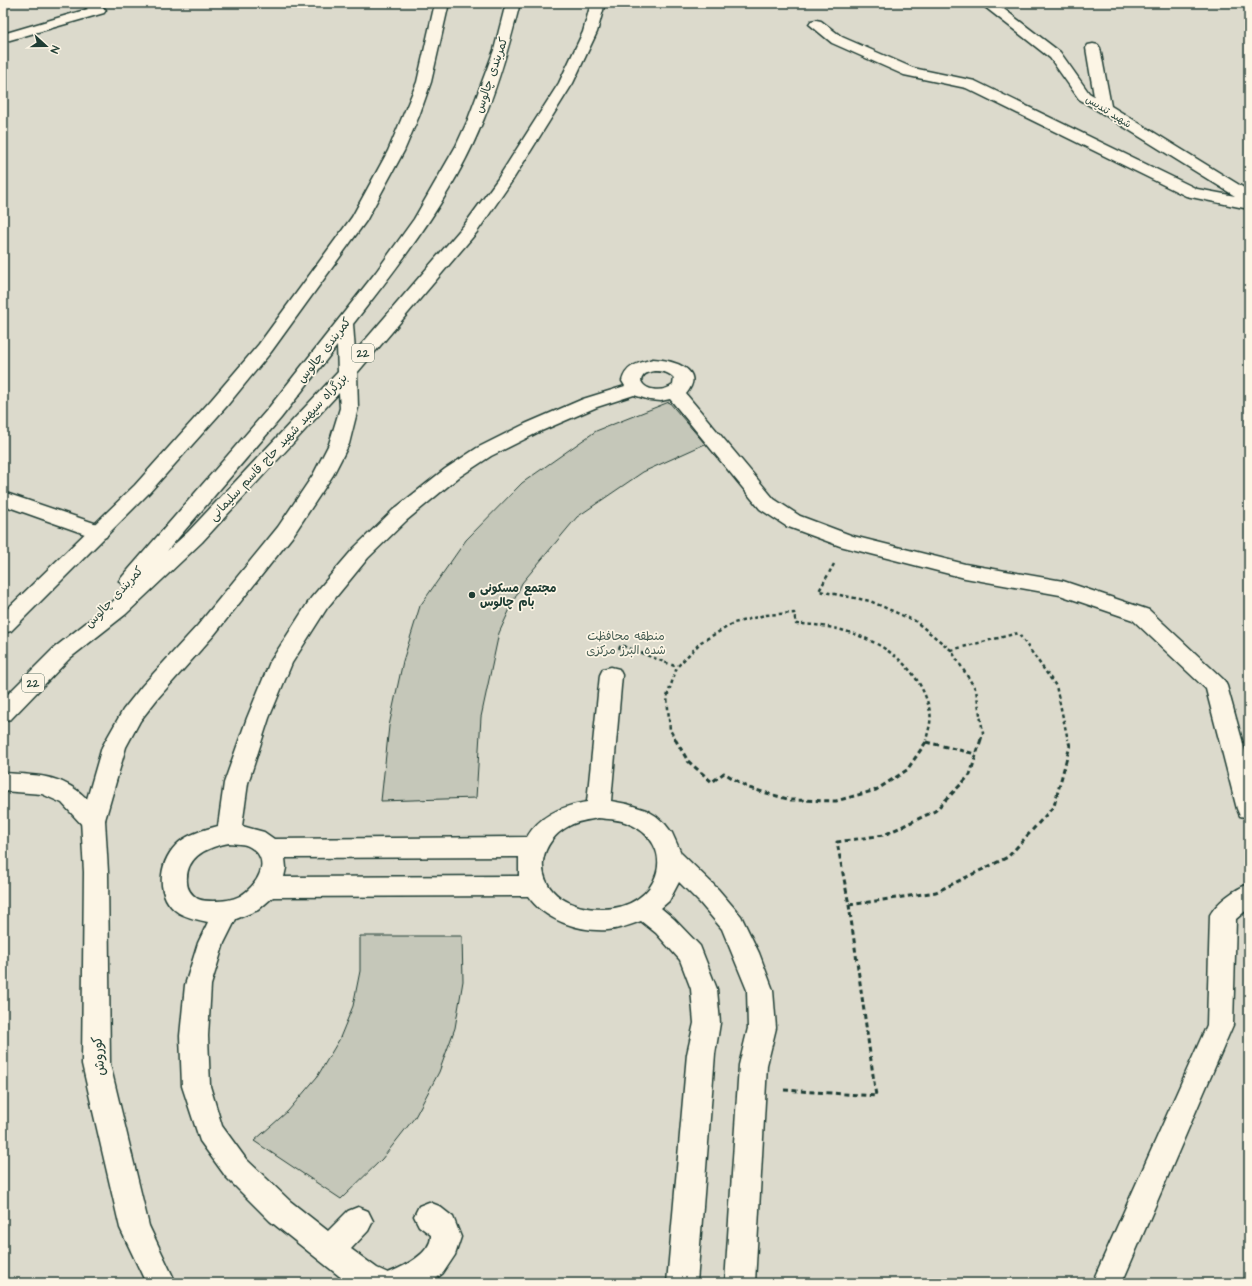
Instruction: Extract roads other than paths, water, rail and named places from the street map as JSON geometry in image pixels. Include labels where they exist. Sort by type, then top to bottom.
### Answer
[{"type":"main road","points":[[3,38],[99,10],[89,3]]},
{"type":"main road","points":[[3,626],[142,489],[219,403],[265,348],[360,218],[396,151],[424,82],[442,3]]},
{"type":"main road","name":"کمربندی چالوس","points":[[62,653],[138,572],[274,414],[345,325],[422,220],[464,146],[502,50],[513,3]]},
{"type":"main road","name":"بزرگراه سپهبد شهید حاج قاسم سلیمانی","points":[[3,713],[62,653],[118,609],[195,537],[348,372],[471,228],[504,181],[566,83],[590,32],[598,3]]},
{"type":"main road","name":"شهید تندیس","points":[[987,3],[1056,55],[1084,96],[1249,198]]},
{"type":"main road","points":[[816,24],[837,40],[909,72],[970,84],[1192,193],[1249,204]]},
{"type":"main road","points":[[1093,48],[1104,108]]},
{"type":"main road","name":"کوروش","points":[[161,1283],[135,1228],[96,1064],[96,880],[93,820],[114,747],[131,716],[150,692],[206,630],[285,532],[323,475],[339,444],[349,408],[345,325]]},
{"type":"main road","points":[[662,365],[676,370],[684,379],[683,384],[675,392],[667,395],[649,396],[640,393],[635,389],[631,384],[631,379],[633,374],[645,367],[662,365]]},
{"type":"main road","points":[[229,834],[236,783],[258,718],[281,662],[319,604],[361,553],[400,514],[452,472],[484,452],[532,428],[590,403],[635,389]]},
{"type":"main road","points":[[675,392],[767,504],[793,521],[847,541],[965,571],[1063,588],[1140,615],[1216,686],[1249,809]]},
{"type":"main road","points":[[3,498],[99,532]]},
{"type":"main road","points":[[598,809],[611,675]]},
{"type":"main road","points":[[3,782],[46,785],[70,797],[93,820]]},
{"type":"main road","points":[[671,859],[669,877],[660,894],[643,908],[625,917],[603,920],[581,918],[562,912],[546,901],[534,886],[530,873],[530,860],[533,847],[543,832],[558,820],[577,812],[598,809],[619,811],[638,817],[655,828],[665,842],[671,859],[708,896],[732,923],[746,953],[760,990],[762,1028],[753,1065],[740,1283]]},
{"type":"main road","points":[[229,834],[245,835],[259,840],[268,849],[274,861],[273,874],[267,887],[257,898],[242,907],[226,912],[208,912],[188,905],[182,901],[174,890],[173,878],[176,865],[185,852],[198,843],[213,836],[229,834]]},
{"type":"main road","points":[[268,849],[533,847]]},
{"type":"main road","points":[[267,887],[534,886]]},
{"type":"main road","points":[[1108,1283],[1220,1025],[1223,915],[1249,894]]},
{"type":"main road","points":[[643,908],[665,926],[691,954],[704,989],[707,1023],[701,1054],[682,1283]]},
{"type":"main road","points":[[226,912],[211,942],[198,985],[195,1029],[196,1086],[210,1132],[236,1168],[280,1211],[329,1251],[367,1279],[378,1283]]},
{"type":"main road","points":[[399,1283],[405,1282],[427,1268],[443,1251],[446,1239],[444,1228],[429,1216]]},
{"type":"main road","points":[[329,1251],[358,1221]]},
{"type":"place","name":"مجتمع مسکونی بام چالوس","points":[[472,595]]},
{"type":"park label","name":"منطقه محافظت شده البرز مرکزی","points":[[626,643]]}]
